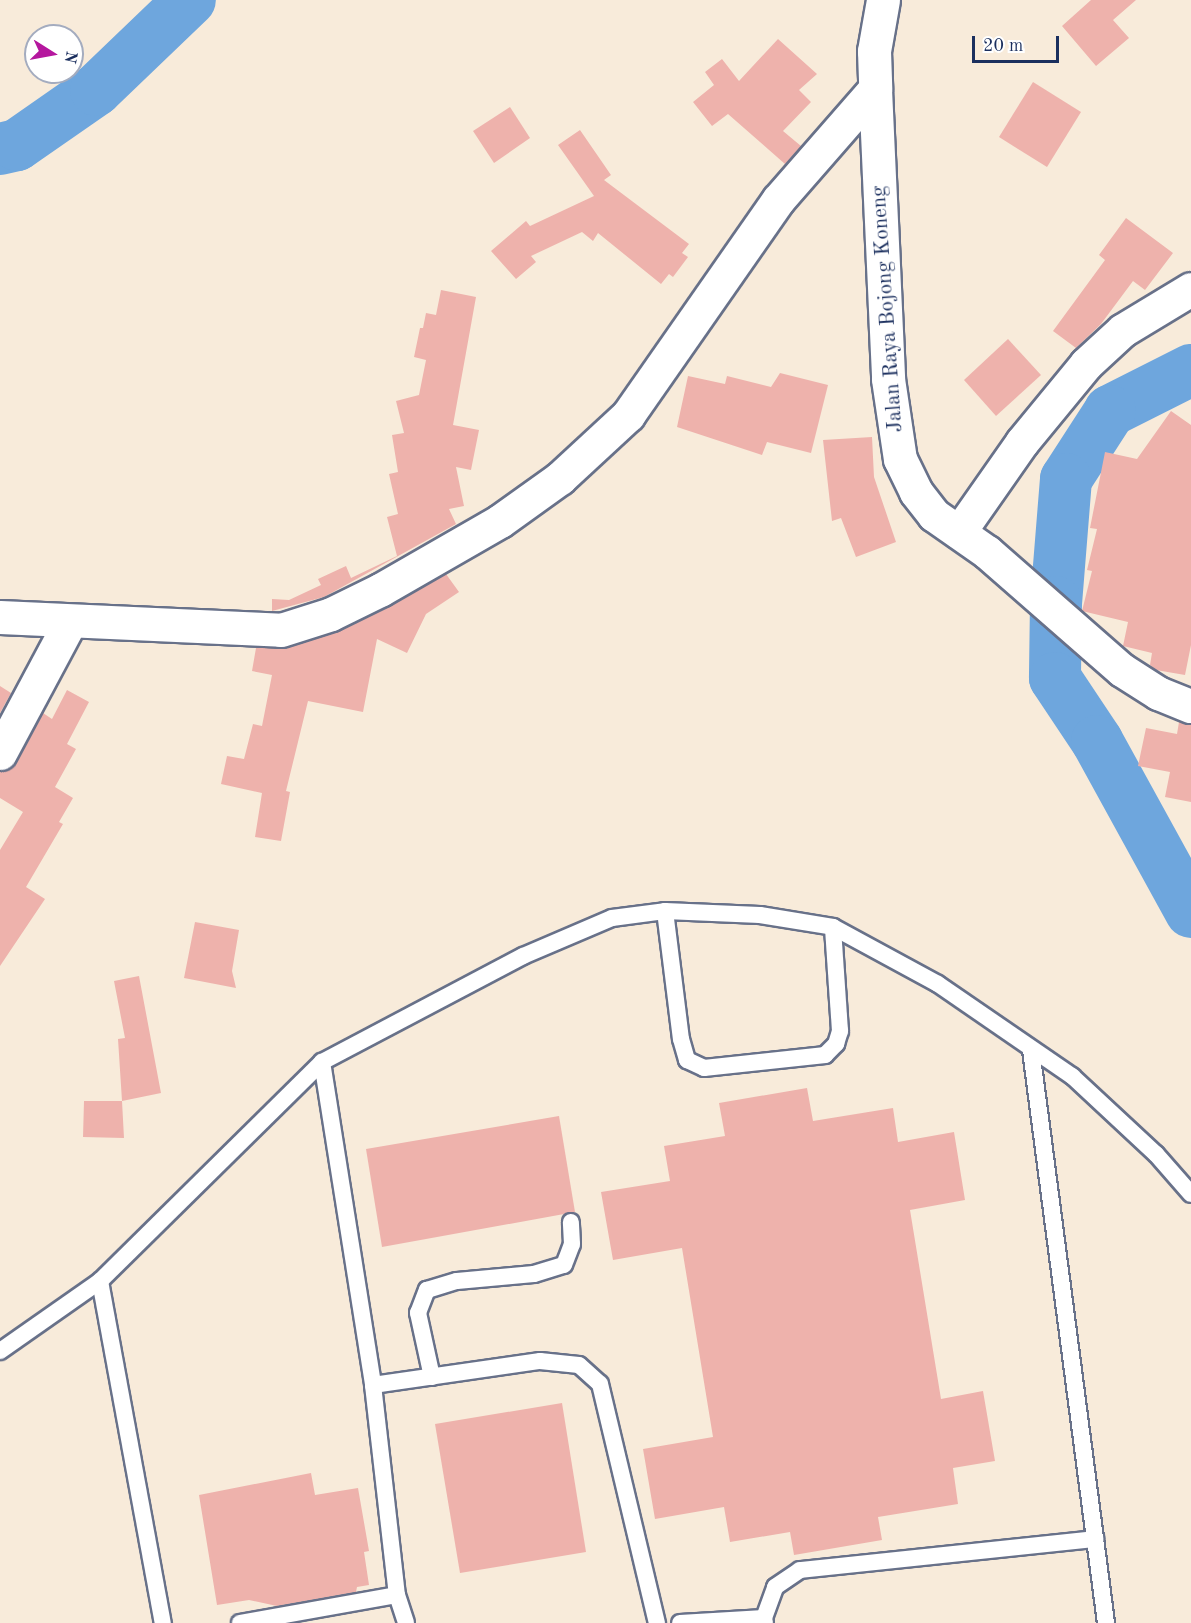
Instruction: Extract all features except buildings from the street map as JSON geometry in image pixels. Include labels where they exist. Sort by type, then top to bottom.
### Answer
[{"type":"street","name":"Jalan Raya Bojong Koneng","points":[[883,0],[875,39],[875,89],[893,424],[900,459],[916,492],[934,515],[987,552],[1066,617],[1122,669],[1158,693],[1191,706]]},
{"type":"street","points":[[0,617],[281,630],[331,614],[380,590],[500,520],[560,478],[628,416],[778,200],[875,89]]},
{"type":"street","points":[[959,532],[1022,442],[1086,364],[1123,330],[1191,289]]},
{"type":"street","points":[[0,753],[70,622]]},
{"type":"lane","points":[[665,911],[681,1039],[687,1060],[704,1068],[825,1055],[836,1044],[840,1032],[833,927]]},
{"type":"lane","points":[[0,1351],[100,1281],[322,1062],[543,948],[612,918],[665,911],[760,915],[833,927],[939,984],[1031,1050],[1072,1076],[1156,1154],[1191,1194]]},
{"type":"lane","points":[[1031,1050],[1106,1623]]},
{"type":"lane","points":[[322,1062],[373,1385],[397,1595],[406,1623]]},
{"type":"lane","points":[[432,1377],[418,1313],[427,1290],[456,1281],[534,1274],[564,1265],[573,1244],[572,1222]]},
{"type":"lane","points":[[100,1281],[163,1623]]},
{"type":"lane","points":[[373,1385],[540,1361],[579,1365],[600,1384],[657,1623]]},
{"type":"lane","points":[[680,1623],[765,1620],[775,1587],[800,1570],[1095,1539]]},
{"type":"lane","points":[[240,1623],[397,1595]]},
{"type":"waterway","points":[[0,149],[17,145],[96,90],[190,0]]},
{"type":"waterway","points":[[1191,370],[1110,411],[1066,479],[1056,602],[1055,678],[1097,741],[1191,912]]}]
